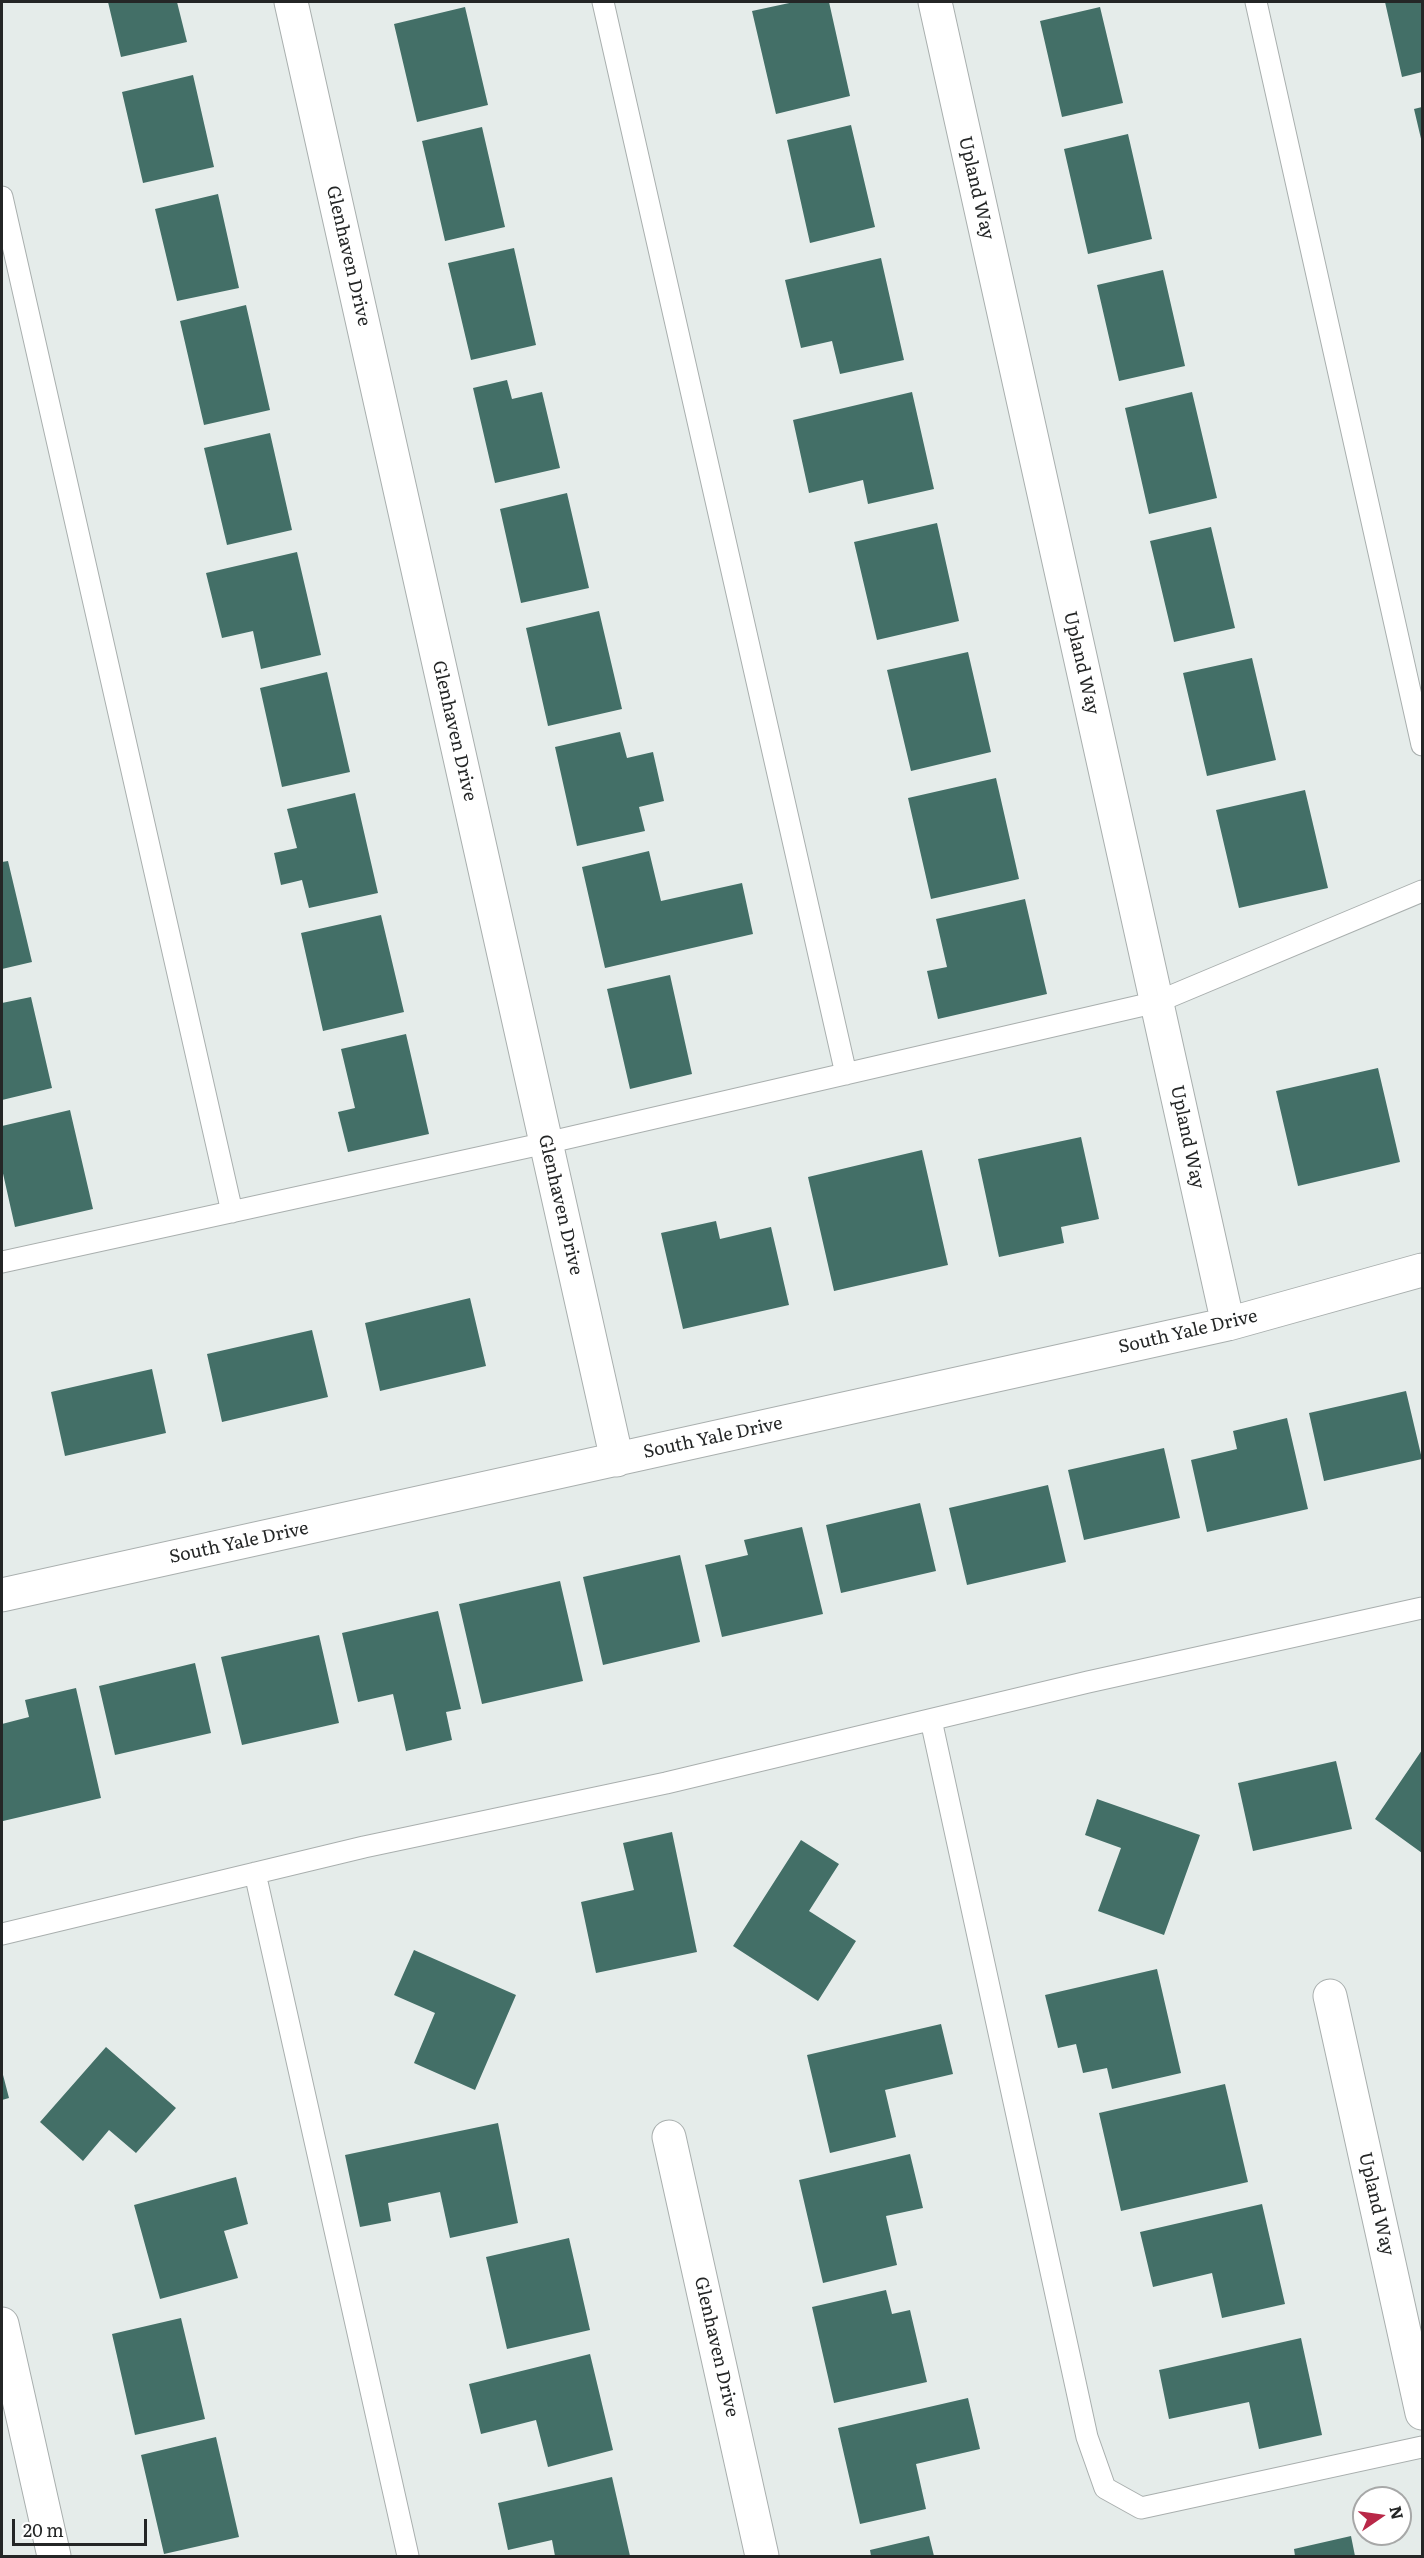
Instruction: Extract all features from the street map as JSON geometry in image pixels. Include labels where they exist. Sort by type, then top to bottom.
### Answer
[{"type":"street","name":"Glenhaven Drive","points":[[291,2],[616,1460]]},
{"type":"street","name":"Upland Way","points":[[935,2],[1228,1324]]},
{"type":"street","name":"South Yale Drive","points":[[2,1595],[1228,1324],[1422,1270]]},
{"type":"street","name":"Upland Way","points":[[1330,1996],[1422,2413]]},
{"type":"street","name":"Glenhaven Drive","points":[[669,2136],[762,2556]]},
{"type":"street","points":[[2,2324],[54,2556]]},
{"type":"lane","points":[[603,2],[846,1074]]},
{"type":"lane","points":[[1256,2],[1422,745]]},
{"type":"lane","points":[[2,197],[232,1212]]},
{"type":"lane","points":[[2,1262],[546,1143],[1157,1002],[1422,891]]},
{"type":"lane","points":[[2,1934],[364,1847],[666,1783],[1088,1682],[1422,1608]]},
{"type":"lane","points":[[931,1720],[1086,2437],[1105,2488],[1142,2508],[1422,2447]]},
{"type":"lane","points":[[255,1873],[408,2556]]},
{"type":"building","points":[[108,2],[177,2],[187,42],[121,57]]},
{"type":"building","points":[[794,2],[829,2],[850,96],[776,114],[752,11]]},
{"type":"building","points":[[1385,2],[1422,2],[1422,72],[1402,77]]},
{"type":"building","points":[[465,7],[488,105],[417,122],[394,24]]},
{"type":"building","points":[[1100,7],[1123,103],[1062,117],[1040,21]]},
{"type":"building","points":[[193,75],[214,167],[143,183],[122,92]]},
{"type":"building","points":[[1422,107],[1422,143],[1414,109]]},
{"type":"building","points":[[851,125],[875,227],[810,243],[787,140]]},
{"type":"building","points":[[482,127],[505,227],[445,241],[422,141]]},
{"type":"building","points":[[1128,134],[1152,239],[1088,254],[1064,149]]},
{"type":"building","points":[[218,194],[239,288],[177,301],[155,209]]},
{"type":"building","points":[[514,248],[536,345],[471,360],[448,263]]},
{"type":"building","points":[[881,258],[904,360],[840,374],[832,341],[801,348],[785,280]]},
{"type":"building","points":[[1163,270],[1185,366],[1119,381],[1097,285]]},
{"type":"building","points":[[246,305],[270,410],[204,425],[180,321]]},
{"type":"building","points":[[507,380],[512,399],[542,392],[560,468],[495,483],[473,388]]},
{"type":"building","points":[[912,392],[934,489],[868,504],[863,480],[809,493],[793,420]]},
{"type":"building","points":[[1192,392],[1217,498],[1149,514],[1125,408]]},
{"type":"building","points":[[270,433],[292,530],[227,545],[204,448]]},
{"type":"building","points":[[567,493],[589,588],[521,603],[500,509]]},
{"type":"building","points":[[937,523],[959,621],[877,640],[854,542]]},
{"type":"building","points":[[1211,527],[1235,628],[1174,642],[1150,541]]},
{"type":"building","points":[[297,552],[321,655],[261,669],[253,631],[222,638],[206,573]]},
{"type":"building","points":[[599,611],[622,709],[548,726],[526,628]]},
{"type":"building","points":[[968,652],[991,752],[911,771],[887,670]]},
{"type":"building","points":[[1252,658],[1276,760],[1207,776],[1183,673]]},
{"type":"building","points":[[327,672],[350,772],[282,787],[260,688]]},
{"type":"building","points":[[620,732],[627,758],[653,752],[664,801],[639,807],[645,831],[577,846],[555,747]]},
{"type":"building","points":[[996,778],[1019,879],[931,899],[908,798]]},
{"type":"building","points":[[1305,790],[1328,888],[1239,908],[1216,810]]},
{"type":"building","points":[[355,793],[378,893],[309,908],[302,880],[281,885],[274,853],[297,848],[287,809]]},
{"type":"building","points":[[649,851],[661,901],[742,883],[753,934],[605,968],[582,867]]},
{"type":"building","points":[[8,861],[32,962],[2,969],[2,862]]},
{"type":"building","points":[[1025,899],[1047,994],[938,1019],[927,971],[947,967],[936,919]]},
{"type":"building","points":[[381,915],[404,1012],[323,1031],[301,933]]},
{"type":"building","points":[[670,975],[692,1074],[630,1089],[607,989]]},
{"type":"building","points":[[31,997],[52,1088],[2,1100],[2,1003]]},
{"type":"building","points":[[406,1034],[429,1134],[348,1152],[338,1112],[355,1108],[341,1049]]},
{"type":"building","points":[[1378,1068],[1400,1162],[1298,1186],[1276,1091]]},
{"type":"building","points":[[70,1110],[93,1209],[15,1227],[2,1169],[2,1126]]},
{"type":"building","points":[[1081,1137],[1099,1219],[1061,1227],[1064,1243],[999,1257],[978,1159]]},
{"type":"building","points":[[922,1150],[948,1265],[834,1291],[808,1177]]},
{"type":"building","points":[[716,1221],[720,1239],[771,1227],[789,1305],[683,1329],[661,1233]]},
{"type":"building","points":[[470,1298],[486,1366],[380,1391],[365,1323]]},
{"type":"building","points":[[312,1330],[328,1397],[222,1422],[207,1354]]},
{"type":"building","points":[[152,1369],[166,1433],[65,1456],[51,1392]]},
{"type":"building","points":[[1406,1391],[1422,1459],[1324,1481],[1309,1413]]},
{"type":"building","points":[[1287,1418],[1308,1509],[1207,1532],[1191,1460],[1237,1449],[1233,1431]]},
{"type":"building","points":[[1164,1448],[1180,1518],[1084,1540],[1068,1470]]},
{"type":"building","points":[[1048,1485],[1066,1562],[967,1585],[949,1508]]},
{"type":"building","points":[[920,1503],[936,1571],[841,1593],[826,1525]]},
{"type":"building","points":[[802,1527],[823,1614],[722,1637],[705,1565],[748,1555],[744,1540]]},
{"type":"building","points":[[680,1555],[700,1642],[603,1665],[583,1577]]},
{"type":"building","points":[[560,1581],[583,1681],[482,1704],[459,1604]]},
{"type":"building","points":[[438,1611],[461,1709],[446,1712],[452,1740],[406,1751],[393,1694],[358,1702],[342,1633]]},
{"type":"building","points":[[319,1635],[339,1723],[242,1745],[221,1657]]},
{"type":"building","points":[[195,1663],[211,1733],[115,1755],[99,1686]]},
{"type":"building","points":[[76,1688],[101,1798],[3,1821],[2,1724],[29,1717],[25,1700]]},
{"type":"building","points":[[1422,1750],[1422,1853],[1375,1819]]},
{"type":"building","points":[[1336,1761],[1352,1829],[1253,1851],[1238,1783]]},
{"type":"building","points":[[1097,1799],[1200,1835],[1164,1935],[1098,1911],[1121,1848],[1085,1835]]},
{"type":"building","points":[[672,1832],[697,1952],[596,1973],[581,1902],[634,1890],[623,1843]]},
{"type":"building","points":[[801,1840],[839,1864],[809,1911],[856,1941],[818,2001],[733,1946]]},
{"type":"building","points":[[414,1950],[516,1995],[475,2090],[414,2063],[435,2013],[394,1995]]},
{"type":"building","points":[[1157,1969],[1181,2073],[1112,2089],[1107,2068],[1083,2073],[1076,2044],[1058,2048],[1045,1995]]},
{"type":"building","points":[[941,2024],[953,2074],[885,2090],[896,2137],[830,2153],[807,2055]]},
{"type":"building","points":[[106,2047],[176,2108],[136,2153],[109,2130],[83,2161],[40,2122]]},
{"type":"building","points":[[2,2071],[9,2098],[2,2100]]},
{"type":"building","points":[[1225,2084],[1248,2182],[1121,2211],[1099,2113]]},
{"type":"building","points":[[498,2123],[518,2223],[450,2238],[440,2192],[388,2203],[391,2221],[360,2227],[345,2155]]},
{"type":"building","points":[[910,2154],[923,2208],[886,2216],[897,2265],[823,2283],[799,2180]]},
{"type":"building","points":[[236,2177],[248,2224],[224,2231],[238,2278],[160,2299],[134,2205]]},
{"type":"building","points":[[1262,2204],[1285,2304],[1222,2318],[1212,2273],[1153,2287],[1140,2232]]},
{"type":"building","points":[[569,2238],[590,2330],[507,2349],[486,2257]]},
{"type":"building","points":[[886,2290],[892,2314],[910,2310],[927,2382],[834,2403],[812,2307]]},
{"type":"building","points":[[181,2318],[205,2419],[135,2435],[112,2334]]},
{"type":"building","points":[[1301,2338],[1322,2435],[1259,2449],[1249,2402],[1169,2419],[1159,2370]]},
{"type":"building","points":[[590,2354],[613,2450],[548,2467],[536,2420],[481,2434],[469,2384]]},
{"type":"building","points":[[968,2398],[980,2449],[916,2464],[926,2509],[860,2524],[838,2428]]},
{"type":"building","points":[[216,2437],[239,2537],[164,2554],[141,2455]]},
{"type":"building","points":[[612,2477],[630,2556],[555,2556],[552,2540],[508,2550],[498,2503]]},
{"type":"building","points":[[929,2536],[934,2556],[871,2556],[870,2550]]},
{"type":"building","points":[[1351,2536],[1355,2556],[1295,2556],[1294,2549]]}]
